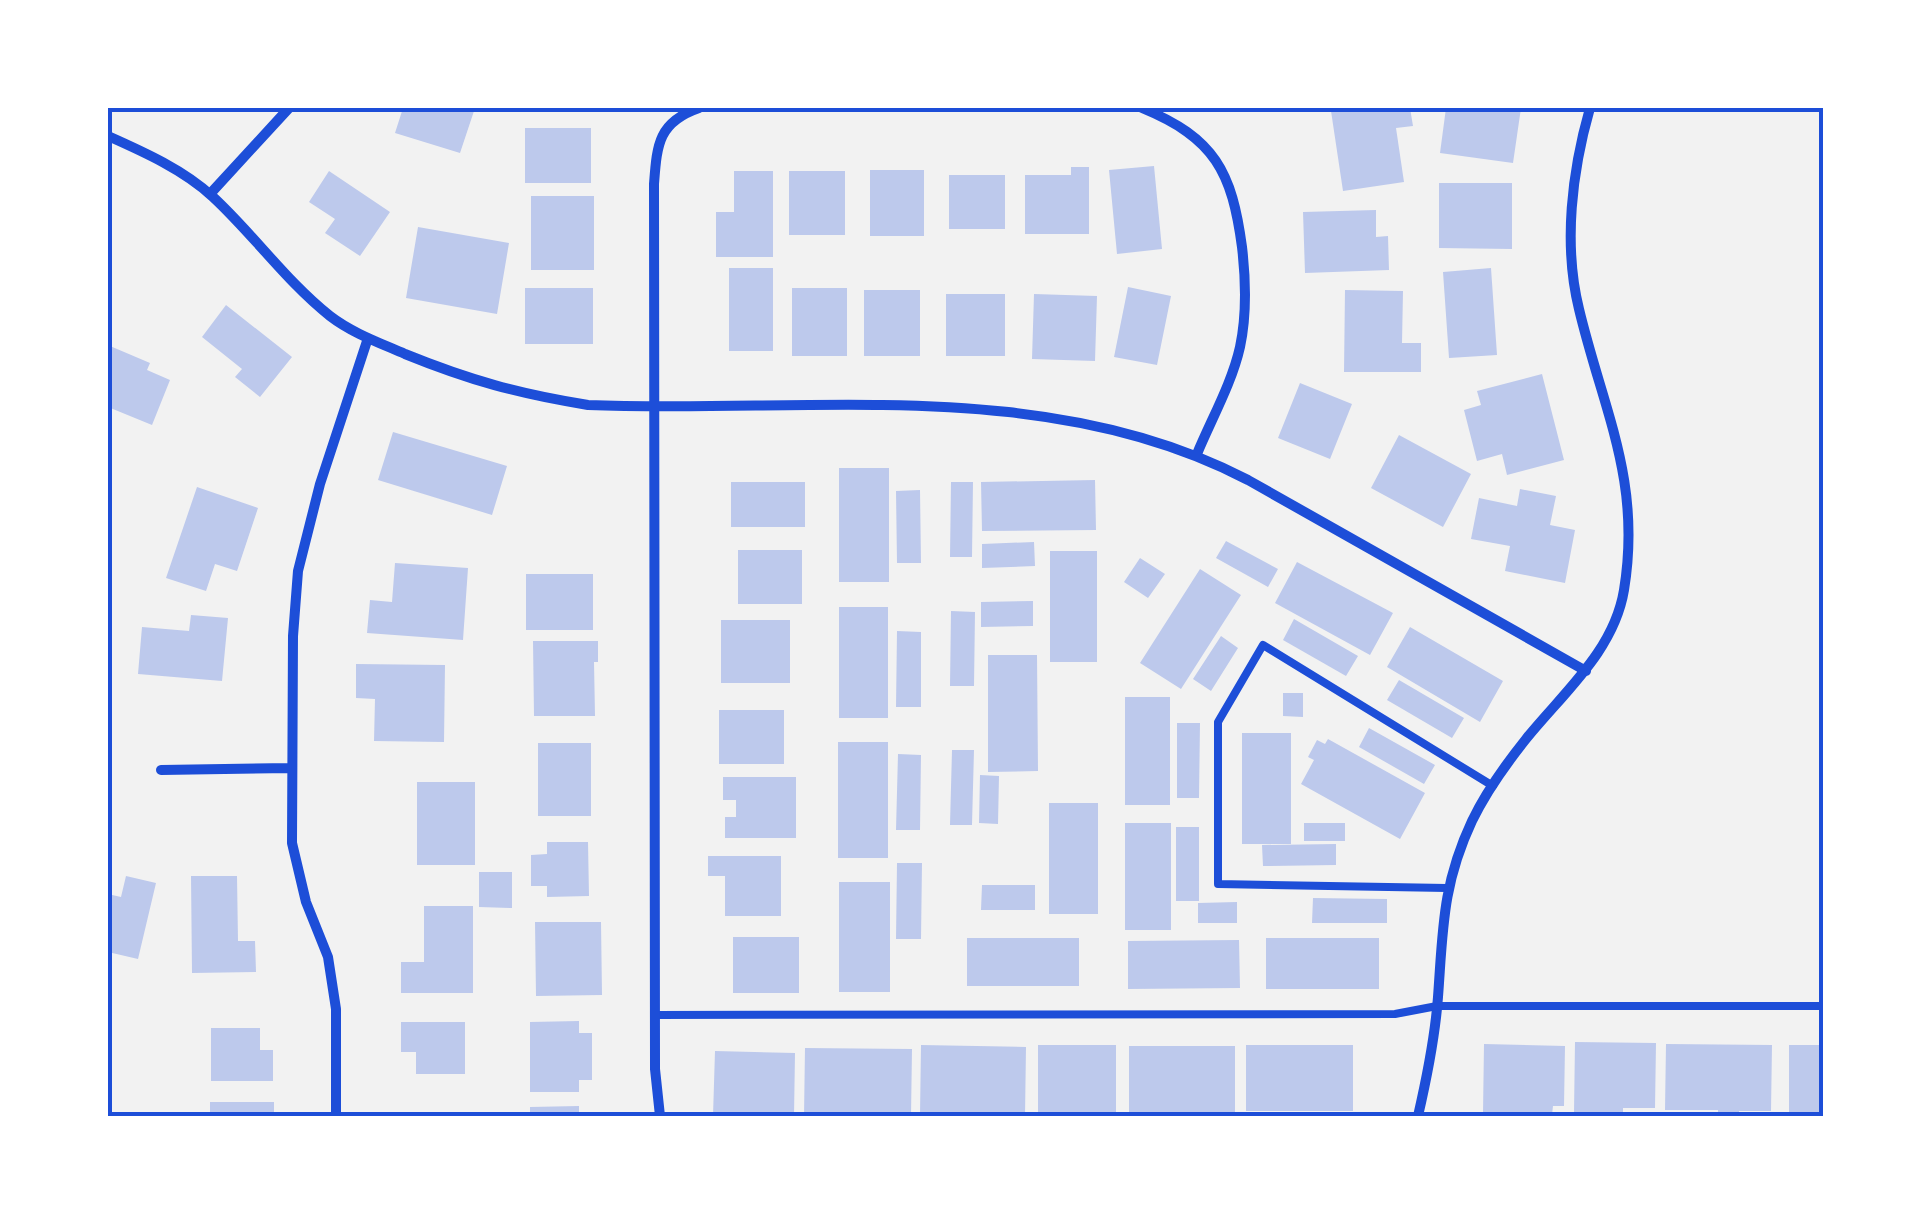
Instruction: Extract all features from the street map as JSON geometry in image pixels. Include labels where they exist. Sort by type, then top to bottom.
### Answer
[{"type":"street","points":[[210,194],[289,108]]},
{"type":"street","points":[[660,1116],[655,1070],[654,184],[658,141],[679,114],[700,108]]},
{"type":"street","points":[[1142,108],[1164,116],[1197,138],[1220,166],[1235,200],[1245,272],[1245,313],[1239,351],[1197,454]]},
{"type":"street","points":[[1418,1116],[1437,1006],[1447,888],[1458,854],[1492,786],[1525,740],[1586,671],[1610,633],[1624,593],[1630,534],[1625,479],[1578,306],[1571,243],[1574,186],[1590,108]]},
{"type":"street","points":[[108,136],[149,154],[210,194],[332,318],[368,338],[468,380],[588,405],[938,406],[1022,413],[1096,427],[1197,454],[1586,671]]},
{"type":"street","points":[[336,1116],[336,1008],[328,957],[306,902],[292,843],[293,636],[298,572],[320,484],[368,338]]},
{"type":"street","points":[[161,770],[291,768]]},
{"type":"lane","points":[[1447,888],[1218,884],[1218,722],[1263,645],[1492,786]]},
{"type":"lane","points":[[656,1015],[1375,1014],[1437,1006],[1824,1006]]},
{"type":"building","points":[[403,108],[475,108],[460,153],[395,133]]},
{"type":"building","points":[[1410,108],[1413,126],[1396,128],[1404,182],[1343,191],[1331,111]]},
{"type":"building","points":[[1446,108],[1521,108],[1513,163],[1440,153]]},
{"type":"building","points":[[525,128],[591,128],[591,183],[525,183]]},
{"type":"building","points":[[1154,166],[1162,249],[1117,254],[1109,170]]},
{"type":"building","points":[[1071,167],[1089,167],[1089,234],[1025,234],[1025,175],[1071,175]]},
{"type":"building","points":[[870,170],[924,170],[924,236],[870,236]]},
{"type":"building","points":[[329,171],[390,212],[360,256],[325,233],[335,219],[309,202]]},
{"type":"building","points":[[734,171],[773,171],[773,257],[716,257],[716,212],[734,212]]},
{"type":"building","points":[[789,171],[845,171],[845,235],[789,235]]},
{"type":"building","points":[[949,175],[1005,175],[1005,229],[949,229]]},
{"type":"building","points":[[1439,183],[1512,183],[1512,249],[1439,248]]},
{"type":"building","points":[[531,196],[594,196],[594,270],[531,270]]},
{"type":"building","points":[[1376,210],[1376,237],[1388,236],[1389,270],[1305,273],[1303,212]]},
{"type":"building","points":[[418,227],[509,243],[497,314],[406,298]]},
{"type":"building","points":[[729,268],[773,268],[773,351],[729,351]]},
{"type":"building","points":[[1491,268],[1497,355],[1449,358],[1443,272]]},
{"type":"building","points":[[1128,287],[1171,296],[1157,365],[1114,357]]},
{"type":"building","points":[[525,288],[593,288],[593,344],[525,344]]},
{"type":"building","points":[[792,288],[847,288],[847,356],[792,356]]},
{"type":"building","points":[[864,290],[920,290],[920,356],[864,356]]},
{"type":"building","points":[[1345,290],[1403,291],[1402,343],[1421,343],[1421,372],[1344,372]]},
{"type":"building","points":[[946,294],[1005,294],[1005,356],[946,356]]},
{"type":"building","points":[[1034,294],[1097,296],[1095,361],[1032,359]]},
{"type":"building","points":[[226,305],[292,357],[260,397],[235,377],[242,369],[202,337]]},
{"type":"building","points":[[110,346],[150,363],[147,370],[170,380],[152,425],[108,407]]},
{"type":"building","points":[[1542,374],[1564,460],[1507,475],[1502,454],[1477,461],[1464,410],[1481,405],[1477,391]]},
{"type":"building","points":[[1300,383],[1352,404],[1330,459],[1278,438]]},
{"type":"building","points":[[393,432],[507,466],[492,515],[378,480]]},
{"type":"building","points":[[1399,435],[1471,474],[1443,527],[1371,488]]},
{"type":"building","points":[[839,468],[889,468],[889,582],[839,582]]},
{"type":"building","points":[[1095,480],[1096,530],[982,531],[981,482]]},
{"type":"building","points":[[731,482],[805,482],[805,527],[731,527]]},
{"type":"building","points":[[951,482],[973,482],[972,557],[950,557]]},
{"type":"building","points":[[197,487],[258,508],[237,571],[215,564],[206,591],[166,578]]},
{"type":"building","points":[[1520,489],[1556,496],[1550,525],[1575,530],[1565,583],[1505,571],[1510,546],[1471,539],[1479,498],[1517,506]]},
{"type":"building","points":[[920,490],[921,563],[897,563],[896,491]]},
{"type":"building","points":[[1226,541],[1278,569],[1268,587],[1216,558]]},
{"type":"building","points":[[1034,542],[1035,566],[982,568],[982,544]]},
{"type":"building","points":[[738,550],[802,550],[802,604],[738,604]]},
{"type":"building","points":[[1050,551],[1097,551],[1097,662],[1050,662]]},
{"type":"building","points":[[1140,558],[1165,574],[1148,598],[1124,582]]},
{"type":"building","points":[[1297,562],[1393,613],[1370,655],[1275,603]]},
{"type":"building","points":[[395,563],[468,568],[463,640],[367,633],[370,600],[392,602]]},
{"type":"building","points":[[1200,569],[1241,595],[1181,689],[1140,663]]},
{"type":"building","points":[[526,574],[593,574],[593,630],[526,630]]},
{"type":"building","points":[[1033,601],[1033,626],[981,627],[981,602]]},
{"type":"building","points":[[839,607],[888,607],[888,718],[839,718]]},
{"type":"building","points":[[951,611],[975,612],[974,686],[950,686]]},
{"type":"building","points":[[191,615],[228,618],[222,681],[138,674],[142,627],[189,631]]},
{"type":"building","points":[[1294,619],[1358,656],[1346,676],[1283,640]]},
{"type":"building","points":[[721,620],[790,620],[790,683],[721,683]]},
{"type":"building","points":[[1410,627],[1503,681],[1480,722],[1387,667]]},
{"type":"building","points":[[897,631],[921,632],[921,707],[896,707]]},
{"type":"building","points":[[1221,636],[1238,648],[1211,691],[1193,679]]},
{"type":"building","points":[[533,641],[598,641],[598,662],[594,662],[595,716],[534,716]]},
{"type":"building","points":[[988,655],[1037,655],[1038,771],[988,772]]},
{"type":"building","points":[[356,664],[445,665],[444,742],[374,741],[375,699],[356,698]]},
{"type":"building","points":[[1399,680],[1464,718],[1452,738],[1387,700]]},
{"type":"building","points":[[1283,693],[1303,693],[1303,717],[1283,716]]},
{"type":"building","points":[[1125,697],[1170,697],[1170,805],[1125,805]]},
{"type":"building","points":[[719,710],[784,710],[784,764],[719,764]]},
{"type":"building","points":[[1177,723],[1200,723],[1199,798],[1177,798]]},
{"type":"building","points":[[1369,728],[1435,765],[1424,784],[1359,747]]},
{"type":"building","points":[[1242,733],[1291,733],[1291,844],[1242,844]]},
{"type":"building","points":[[1328,739],[1425,793],[1400,839],[1301,784],[1314,760],[1308,757],[1317,740],[1325,744]]},
{"type":"building","points":[[838,742],[888,742],[888,858],[838,858]]},
{"type":"building","points":[[538,743],[591,743],[591,816],[538,816]]},
{"type":"building","points":[[952,750],[974,750],[972,825],[950,825]]},
{"type":"building","points":[[898,754],[921,755],[920,830],[896,830]]},
{"type":"building","points":[[980,775],[999,776],[998,824],[979,823]]},
{"type":"building","points":[[723,777],[796,777],[796,838],[725,838],[725,817],[736,817],[736,800],[723,800]]},
{"type":"building","points":[[417,782],[475,782],[475,865],[417,865]]},
{"type":"building","points":[[1049,803],[1098,803],[1098,914],[1049,914]]},
{"type":"building","points":[[1125,823],[1171,823],[1171,930],[1125,930]]},
{"type":"building","points":[[1304,823],[1345,823],[1345,841],[1304,841]]},
{"type":"building","points":[[1176,827],[1199,827],[1199,901],[1176,901]]},
{"type":"building","points":[[547,842],[588,842],[589,896],[547,897],[547,886],[531,886],[531,855],[547,854]]},
{"type":"building","points":[[1336,844],[1336,865],[1263,866],[1262,845]]},
{"type":"building","points":[[708,856],[781,856],[781,916],[725,916],[725,876],[708,876]]},
{"type":"building","points":[[897,863],[922,863],[921,939],[896,939]]},
{"type":"building","points":[[479,872],[512,872],[512,908],[479,907]]},
{"type":"building","points":[[126,876],[156,883],[138,959],[108,952],[108,894],[121,897]]},
{"type":"building","points":[[191,876],[237,876],[238,941],[255,941],[256,972],[192,973]]},
{"type":"building","points":[[839,882],[890,882],[890,992],[839,992]]},
{"type":"building","points":[[982,885],[1035,885],[1035,910],[981,910]]},
{"type":"building","points":[[1313,898],[1387,899],[1387,923],[1312,923]]},
{"type":"building","points":[[1237,902],[1237,923],[1198,923],[1198,903]]},
{"type":"building","points":[[424,906],[473,906],[473,993],[401,993],[401,962],[424,962]]},
{"type":"building","points":[[535,922],[601,922],[602,995],[536,996]]},
{"type":"building","points":[[733,937],[799,937],[799,993],[733,993]]},
{"type":"building","points":[[967,938],[1079,938],[1079,986],[967,986]]},
{"type":"building","points":[[1266,938],[1379,938],[1379,989],[1266,989]]},
{"type":"building","points":[[1239,940],[1240,988],[1128,989],[1128,941]]},
{"type":"building","points":[[579,1021],[579,1033],[592,1033],[592,1080],[579,1080],[579,1092],[530,1092],[530,1022]]},
{"type":"building","points":[[401,1022],[465,1022],[465,1074],[416,1074],[416,1052],[401,1052]]},
{"type":"building","points":[[211,1028],[260,1028],[260,1050],[273,1050],[273,1081],[211,1081]]},
{"type":"building","points":[[1575,1042],[1656,1043],[1655,1108],[1623,1108],[1623,1114],[1574,1112]]},
{"type":"building","points":[[1484,1044],[1565,1046],[1564,1106],[1553,1106],[1552,1115],[1483,1113]]},
{"type":"building","points":[[1666,1044],[1772,1045],[1771,1111],[1739,1111],[1739,1116],[1718,1116],[1718,1110],[1665,1110]]},
{"type":"building","points":[[921,1045],[1026,1047],[1025,1116],[920,1115]]},
{"type":"building","points":[[1038,1045],[1116,1045],[1116,1114],[1038,1113]]},
{"type":"building","points":[[1246,1045],[1353,1045],[1353,1111],[1246,1111]]},
{"type":"building","points":[[1789,1045],[1824,1045],[1824,1113],[1789,1113]]},
{"type":"building","points":[[1129,1046],[1235,1046],[1235,1112],[1129,1112]]},
{"type":"building","points":[[805,1048],[912,1049],[911,1116],[804,1116]]},
{"type":"building","points":[[715,1051],[795,1053],[794,1116],[713,1116]]},
{"type":"building","points":[[210,1102],[274,1102],[274,1116],[210,1116]]},
{"type":"building","points":[[579,1106],[579,1116],[530,1116],[530,1107]]}]
